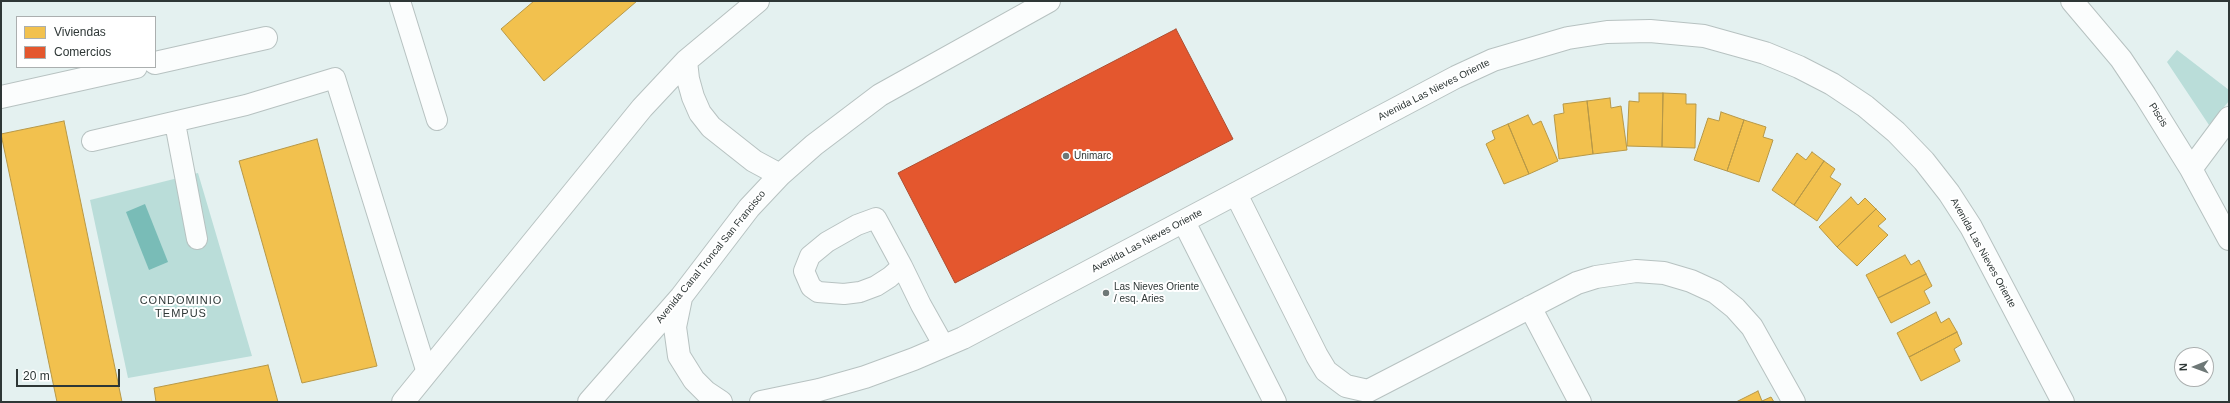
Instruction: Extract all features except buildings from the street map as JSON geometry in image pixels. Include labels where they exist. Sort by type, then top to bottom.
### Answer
[{"type":"street","points":[[403,402],[642,108],[686,61],[758,1]]},
{"type":"street","name":"Avenida Canal Troncal San Francisco","points":[[589,402],[681,297],[749,208],[780,175],[846,118],[880,95],[1049,1]]},
{"type":"street","name":"Piscis","points":[[2072,1],[2121,59],[2191,169],[2229,239]]},
{"type":"street","name":"Avenida Las Nieves Oriente","points":[[761,402],[865,377],[944,346],[1184,222],[1456,77],[1493,60],[1568,38],[1607,32],[1650,31],[1704,36],[1765,53],[1799,67],[1832,84],[1865,106],[1896,132],[1924,161],[1950,193],[1971,227],[2063,402]]},
{"type":"street","points":[[156,63],[266,38]]},
{"type":"street","points":[[686,61],[692,97],[700,113],[711,127],[736,149],[780,175]]},
{"type":"street","points":[[1,97],[132,68]]},
{"type":"street","points":[[2191,169],[2229,118]]},
{"type":"street","points":[[1236,194],[1326,371],[1346,386],[1371,396],[1530,307],[1577,283],[1616,273],[1664,273],[1692,281],[1715,292],[1735,308],[1752,327],[1794,402]]},
{"type":"street","points":[[1184,222],[1275,402]]},
{"type":"street","points":[[681,297],[675,327],[679,356],[694,380],[706,392],[721,402]]},
{"type":"street","points":[[1530,307],[1580,402]]},
{"type":"lane","points":[[400,1],[437,120]]},
{"type":"lane","points":[[92,141],[246,105],[335,78],[428,373]]},
{"type":"lane","points":[[175,122],[197,239]]},
{"type":"lane","points":[[902,266],[890,277],[876,286],[860,292],[844,294],[818,292],[811,287],[804,271],[810,256],[827,242],[857,225],[876,218],[902,266],[944,346]]},
{"type":"shaded area","points":[[2177,50],[2229,90],[2229,101],[2209,125],[2167,62]]},
{"type":"shaded area","points":[[198,173],[252,356],[128,378],[90,200]]},
{"type":"water","points":[[145,204],[168,262],[149,270],[126,212]]},
{"type":"place","name":"Unimarc","points":[[1066,156]]},
{"type":"place","name":"Las Nieves Oriente / esq. Aries","points":[[1106,293]]},
{"type":"district","name":"CONDOMINIO TEMPUS","points":[[181,307]]}]
